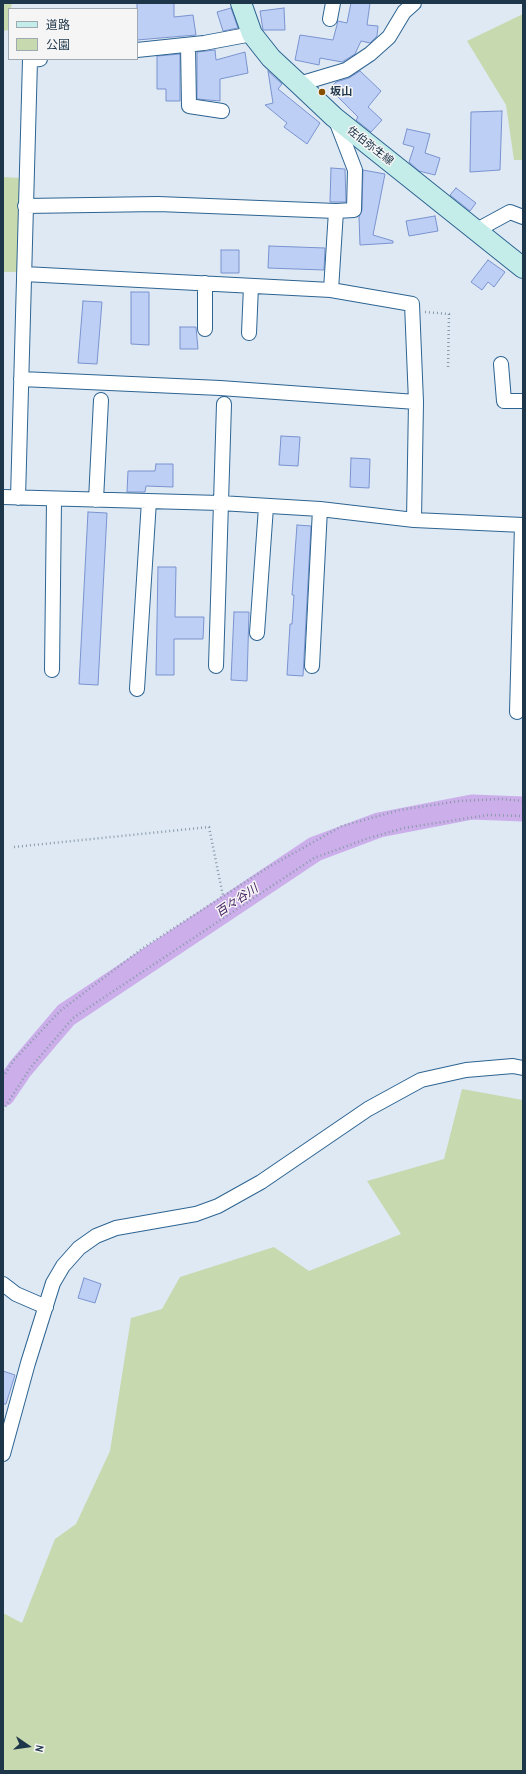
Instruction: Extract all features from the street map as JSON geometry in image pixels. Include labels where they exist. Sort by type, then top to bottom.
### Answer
[{"type":"main road","name":"佐伯弥生線","points":[[241,3],[252,34],[271,58],[334,117],[523,268]]},
{"type":"street","points":[[330,19],[333,3]]},
{"type":"street","points":[[299,84],[346,70],[370,54],[389,38],[404,12],[414,3]]},
{"type":"street","points":[[138,50],[188,45],[252,34]]},
{"type":"street","points":[[188,45],[189,106],[222,111]]},
{"type":"street","points":[[18,498],[30,60]]},
{"type":"street","points":[[25,206],[158,204],[336,211],[354,210],[355,170],[334,117]]},
{"type":"street","points":[[332,290],[336,211]]},
{"type":"street","points":[[477,230],[510,212],[523,217]]},
{"type":"street","points":[[24,274],[332,290],[412,304],[416,402],[414,520]]},
{"type":"street","points":[[205,283],[205,329]]},
{"type":"street","points":[[249,333],[251,286]]},
{"type":"street","points":[[502,364],[504,401],[523,401]]},
{"type":"street","points":[[21,379],[220,388],[416,402]]},
{"type":"street","points":[[96,500],[101,400]]},
{"type":"street","points":[[216,666],[224,404]]},
{"type":"street","points":[[3,497],[54,500],[149,501],[320,509],[414,520],[523,525],[517,712]]},
{"type":"street","points":[[52,670],[54,500]]},
{"type":"street","points":[[137,689],[149,501]]},
{"type":"street","points":[[257,633],[266,507]]},
{"type":"street","points":[[312,666],[320,509]]},
{"type":"street","points":[[3,1454],[28,1363],[53,1283],[63,1266],[79,1248],[96,1236],[116,1228],[196,1214],[218,1206],[261,1182],[368,1109],[422,1080],[466,1070],[512,1066],[523,1068]]},
{"type":"street","points":[[3,1284],[16,1294],[46,1307]]},
{"type":"path","points":[[413,310],[449,314],[448,369]]},
{"type":"path","points":[[3,1077],[14,1060],[60,1011],[143,948],[267,868],[342,826],[400,810],[459,801],[523,801]]},
{"type":"path","points":[[3,1110],[31,1066],[73,1018],[314,858],[369,838],[404,828],[488,815],[523,816]]},
{"type":"path","points":[[14,848],[209,826],[223,896]]},
{"type":"green space","points":[[3,3],[12,3],[11,8],[8,8],[8,30],[3,31]]},
{"type":"green space","points":[[523,14],[523,160],[514,160],[506,105],[467,41]]},
{"type":"green space","points":[[3,177],[21,178],[20,272],[3,272]]},
{"type":"green space","points":[[462,1089],[523,1100],[523,1771],[3,1771],[3,1613],[22,1623],[55,1539],[76,1524],[110,1451],[131,1318],[162,1309],[180,1277],[274,1247],[309,1271],[401,1234],[367,1181],[444,1159]]},
{"type":"building","points":[[137,3],[174,3],[174,17],[193,15],[196,35],[138,40]]},
{"type":"building","points":[[351,3],[370,3],[367,25],[378,26],[377,36],[370,43],[361,41],[355,54],[342,62],[320,58],[319,65],[295,60],[300,35],[333,40],[338,21],[347,23]]},
{"type":"building","points":[[231,8],[238,28],[223,31],[217,12]]},
{"type":"building","points":[[284,8],[285,30],[263,30],[260,11]]},
{"type":"building","points":[[215,50],[216,60],[245,52],[248,73],[220,79],[220,101],[197,99],[197,52]]},
{"type":"building","points":[[180,54],[180,101],[166,101],[166,89],[157,89],[157,56]]},
{"type":"building","points":[[268,71],[282,84],[278,89],[320,123],[307,144],[284,127],[287,123],[265,105],[273,103]]},
{"type":"building","points":[[360,71],[381,91],[368,107],[382,120],[371,132],[356,120],[358,117],[330,89],[336,82],[349,78]]},
{"type":"building","points":[[502,111],[500,170],[470,172],[471,112]]},
{"type":"building","points":[[407,129],[430,134],[425,153],[440,158],[435,175],[419,171],[409,162],[414,147],[403,144]]},
{"type":"building","points":[[331,168],[345,169],[346,202],[330,202]]},
{"type":"building","points":[[363,170],[385,174],[373,235],[393,241],[393,243],[360,245],[359,217],[362,210]]},
{"type":"building","points":[[456,188],[476,203],[470,211],[450,195]]},
{"type":"building","points":[[435,216],[438,231],[409,236],[406,221]]},
{"type":"building","points":[[269,246],[325,248],[324,270],[268,268]]},
{"type":"building","points":[[221,250],[239,250],[239,273],[221,273]]},
{"type":"building","points":[[488,260],[505,272],[494,287],[488,282],[482,290],[471,282]]},
{"type":"building","points":[[131,292],[149,292],[149,345],[131,344]]},
{"type":"building","points":[[83,301],[102,302],[97,364],[78,363]]},
{"type":"building","points":[[180,327],[196,327],[198,349],[180,349]]},
{"type":"building","points":[[281,436],[300,437],[298,466],[279,465]]},
{"type":"building","points":[[351,458],[370,459],[369,488],[350,487]]},
{"type":"building","points":[[156,464],[173,464],[173,487],[146,486],[145,492],[127,492],[128,471],[155,471]]},
{"type":"building","points":[[88,512],[107,513],[98,685],[79,684]]},
{"type":"building","points":[[297,525],[311,526],[303,676],[287,675],[290,624],[292,624],[294,595],[292,595]]},
{"type":"building","points":[[158,567],[176,567],[175,617],[204,617],[203,639],[174,639],[174,675],[156,675]]},
{"type":"building","points":[[234,612],[249,612],[247,681],[231,680]]},
{"type":"building","points":[[84,1278],[101,1284],[95,1303],[78,1298]]},
{"type":"building","points":[[3,1371],[15,1375],[6,1404],[3,1404]]},
{"type":"waterway","name":"百々谷川","points":[[3,1094],[20,1069],[66,1015],[315,849],[379,825],[472,807],[523,809]]},
{"type":"place","name":"坂山","points":[[322,92]]}]
